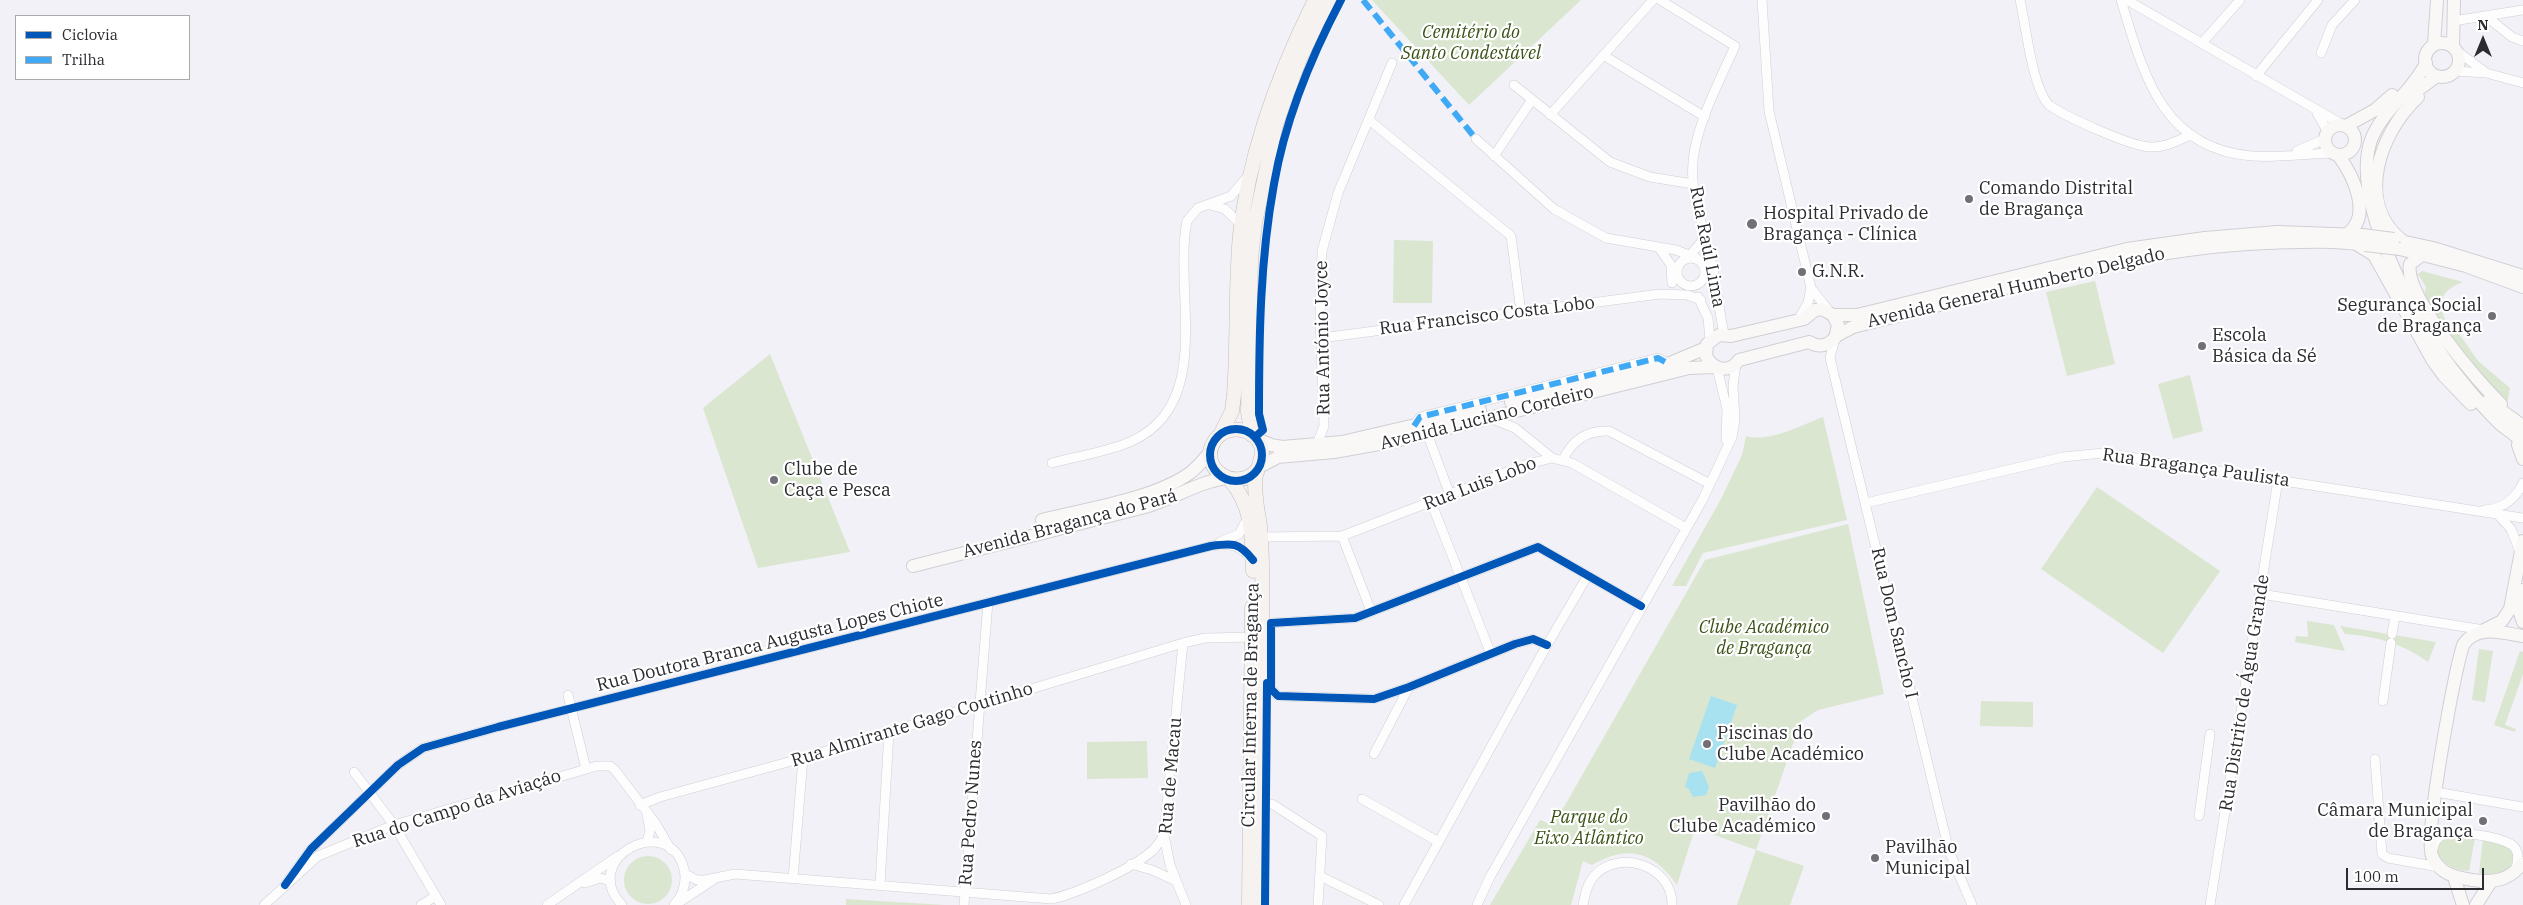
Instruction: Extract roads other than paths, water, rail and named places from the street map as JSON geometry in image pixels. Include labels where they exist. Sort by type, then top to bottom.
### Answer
[{"type":"main road","points":[[1314,0],[1288,52],[1264,120],[1241,225],[1232,411],[1211,451],[1216,470],[1228,479],[1245,479],[1258,469],[1262,452],[1254,437],[1248,412],[1251,259],[1255,223],[1276,124],[1300,58],[1329,0]]},
{"type":"main road","points":[[2437,0],[2428,69],[2445,75]]},
{"type":"main road","points":[[2399,243],[2381,210],[2378,177],[2381,154],[2390,130],[2400,115],[2459,61],[2455,49],[2454,0]]},
{"type":"main road","points":[[2347,234],[2357,225],[2359,206],[2351,176],[2335,154],[2327,147],[2327,135],[2335,126],[2344,126],[2375,110],[2389,99],[2414,74],[2429,54],[2444,43],[2455,49]]},
{"type":"main road","points":[[2429,54],[2385,114],[2372,140],[2366,170],[2369,195],[2389,256],[2435,343],[2460,380],[2499,423]]},
{"type":"main road","points":[[2445,75],[2400,105],[2379,134],[2372,169],[2377,207],[2402,272],[2448,354],[2479,393],[2501,412],[2523,426]]},
{"type":"main road","points":[[2335,154],[2352,151],[2356,142],[2353,132],[2344,126]]},
{"type":"main road","name":"Avenida General Humberto Delgado","points":[[1831,313],[1857,315],[2126,249],[2205,238],[2277,232],[2347,234],[2361,242]]},
{"type":"main road","name":"Avenida General Humberto Delgado","points":[[1835,337],[1853,327],[2152,254],[2249,244],[2300,242],[2399,243],[2523,276]]},
{"type":"main road","points":[[2361,242],[2374,255],[2422,343],[2444,376],[2476,409],[2521,435],[2518,452],[2523,459]]},
{"type":"main road","name":"Avenida General Humberto Delgado","points":[[2399,243],[2422,255],[2466,266],[2523,287]]},
{"type":"main road","points":[[2422,255],[2410,264],[2410,278],[2445,339],[2502,406],[2523,421]]},
{"type":"main road","name":"Avenida Luciano Cordeiro","points":[[1254,437],[1277,447],[1338,442],[1414,426],[1669,364],[1724,334],[1731,336],[1804,319],[1815,310],[1831,313]]},
{"type":"main road","points":[[1831,313],[1838,325],[1835,337]]},
{"type":"main road","name":"Avenida Luciano Cordeiro","points":[[1258,469],[1278,457],[1360,448],[1427,434],[1521,408],[1689,368],[1730,368],[1739,360],[1809,342],[1818,346],[1825,345],[1835,337]]},
{"type":"main road","points":[[1708,344],[1706,356],[1716,368]]},
{"type":"main road","points":[[1220,435],[1236,429],[1254,437]]},
{"type":"main road","name":"Avenida Bragança do Pará","points":[[1042,520],[1138,496],[1174,483],[1197,468],[1211,451]]},
{"type":"main road","name":"Circular Interna de Bragança","points":[[1249,905],[1261,537],[1256,499],[1258,469]]},
{"type":"main road","name":"Circular Interna de Bragança","points":[[1228,479],[1244,499],[1249,515],[1253,560],[1257,637],[1259,905]]},
{"type":"main road","name":"Avenida Bragança do Pará","points":[[913,566],[1151,506],[1204,483],[1228,479]]},
{"type":"main road","points":[[2519,867],[2506,877],[2490,883],[2454,877],[2436,862],[2430,842],[2436,792],[2463,645],[2484,630],[2502,621],[2508,614],[2523,541]]},
{"type":"main road","points":[[2523,590],[2519,610],[2523,622]]},
{"type":"main road","points":[[2484,630],[2523,636]]},
{"type":"main road","points":[[2454,877],[2463,905]]},
{"type":"main road","points":[[2476,905],[2490,883]]},
{"type":"street","points":[[1550,115],[1653,0]]},
{"type":"street","name":"Rua Raúl Lima","points":[[1660,0],[1735,46],[1705,117],[1694,149],[1693,184],[1708,248],[1724,334]]},
{"type":"street","points":[[1762,0],[1769,111],[1811,288],[1808,303],[1798,320]]},
{"type":"street","points":[[2020,0],[2037,82],[2042,96],[2049,105],[2126,141],[2143,146],[2160,146],[2191,135]]},
{"type":"street","points":[[2121,0],[2141,65],[2152,91],[2170,115],[2191,135],[2229,152],[2254,156],[2335,154]]},
{"type":"street","points":[[2128,0],[2140,3],[2256,76],[2344,126]]},
{"type":"street","points":[[2202,43],[2240,0]]},
{"type":"street","points":[[2256,76],[2318,0]]},
{"type":"street","points":[[2321,53],[2332,26],[2355,0]]},
{"type":"street","points":[[2453,21],[2523,10]]},
{"type":"street","points":[[2487,17],[2512,37],[2523,41]]},
{"type":"street","points":[[2455,49],[2486,72],[2523,83]]},
{"type":"street","points":[[1603,55],[1705,117]]},
{"type":"street","name":"Rua António Joyce","points":[[1316,444],[1324,426],[1321,338],[1322,251],[1338,193],[1392,63]]},
{"type":"street","points":[[2445,75],[2486,72]]},
{"type":"street","points":[[1514,85],[1610,162],[1650,177],[1693,184]]},
{"type":"street","points":[[1494,156],[1532,101]]},
{"type":"street","points":[[2290,154],[2327,135],[2324,122],[2309,106]]},
{"type":"street","points":[[1369,120],[1511,236],[1521,312]]},
{"type":"street","points":[[1476,139],[1554,209],[1606,238],[1659,248],[1691,257],[1703,264],[1706,273],[1714,281]]},
{"type":"street","points":[[1052,463],[1123,444],[1138,438],[1157,424],[1174,400],[1181,385],[1184,368],[1186,226],[1192,212],[1205,205],[1231,196],[1253,170]]},
{"type":"street","points":[[1205,205],[1225,209],[1241,225]]},
{"type":"street","points":[[1675,271],[1680,263],[1691,257],[1702,241],[1703,233]]},
{"type":"street","points":[[1659,248],[1665,254],[1684,285],[1698,285],[1706,273]]},
{"type":"street","name":"Rua Francisco Costa Lobo","points":[[1654,295],[1672,283],[1675,271]]},
{"type":"street","name":"Rua Raúl Lima","points":[[1684,285],[1701,300],[1708,318],[1708,344]]},
{"type":"street","points":[[1811,288],[1831,313]]},
{"type":"street","name":"Rua Francisco Costa Lobo","points":[[1321,338],[1654,295],[1687,295],[1701,300]]},
{"type":"street","name":"Rua Dom Sancho I","points":[[1835,337],[1830,358],[1949,851],[1972,905]]},
{"type":"street","points":[[1818,346],[1830,358]]},
{"type":"street","points":[[1477,905],[1490,877],[1722,462],[1732,437],[1735,420],[1733,386],[1736,364]]},
{"type":"street","points":[[1716,368],[1725,396],[1728,419],[1722,462]]},
{"type":"street","points":[[1514,428],[1514,416],[1521,408]]},
{"type":"street","points":[[1488,417],[1514,428],[1552,458]]},
{"type":"street","points":[[1324,426],[1328,436],[1338,442]]},
{"type":"street","points":[[1563,460],[1568,448],[1576,440],[1599,431],[1609,431],[1710,484]]},
{"type":"street","points":[[1427,434],[1450,495]]},
{"type":"street","name":"Rua Bragança Paulista","points":[[1866,504],[2063,457],[2091,453],[2140,457],[2477,510],[2499,516],[2523,518]]},
{"type":"street","name":"Rua Luis Lobo","points":[[1261,537],[1342,536],[1528,464],[1552,458],[1576,465],[1686,528]]},
{"type":"street","name":"Rua Distrito de Água Grande","points":[[2210,905],[2278,480]]},
{"type":"street","points":[[2477,510],[2493,509],[2505,505],[2517,494],[2523,483]]},
{"type":"street","points":[[1431,502],[1491,654]]},
{"type":"street","points":[[1210,546],[1239,534],[1249,515]]},
{"type":"street","points":[[2499,516],[2511,529],[2520,556]]},
{"type":"street","points":[[1342,536],[1371,611]]},
{"type":"street","points":[[1210,546],[1238,545],[1253,560]]},
{"type":"street","name":"Rua Doutora Branca Augusta Lopes Chiote","points":[[285,884],[311,849],[354,805],[398,765],[423,748],[498,727],[1210,546]]},
{"type":"street","points":[[1547,645],[1533,640],[1374,699],[1278,696],[1271,689],[1271,623],[1355,618],[1538,547],[1642,606]]},
{"type":"street","points":[[1404,905],[1547,645],[1588,575]]},
{"type":"street","points":[[2261,594],[2484,630]]},
{"type":"street","name":"Rua Pedro Nunes","points":[[964,905],[988,602]]},
{"type":"street","points":[[2383,701],[2395,616]]},
{"type":"street","name":"Rua Almirante Gago Coutinho","points":[[640,805],[660,797],[804,758],[1182,643],[1205,638],[1257,637]]},
{"type":"street","name":"Rua de Macau","points":[[1182,643],[1164,835],[1176,881],[1186,905]]},
{"type":"street","points":[[1374,754],[1409,687]]},
{"type":"street","points":[[568,695],[586,769]]},
{"type":"street","points":[[880,885],[889,732]]},
{"type":"street","points":[[2199,816],[2210,734]]},
{"type":"street","points":[[793,879],[804,758]]},
{"type":"street","points":[[2375,759],[2382,854],[2394,859],[2436,862],[2434,843],[2440,836],[2461,833],[2501,840],[2513,845],[2518,855],[2519,867]]},
{"type":"street","name":"Rua do Campo da Aviaçáo","points":[[264,905],[318,856],[394,825],[586,769],[610,766],[656,824],[671,850],[683,865],[685,874]]},
{"type":"street","points":[[354,772],[394,825],[441,905]]},
{"type":"street","points":[[2436,792],[2523,807]]},
{"type":"street","points":[[1362,799],[1439,842]]},
{"type":"street","points":[[1272,804],[1322,836],[1319,905],[1323,905]]},
{"type":"street","points":[[647,814],[650,831],[647,842]]},
{"type":"street","points":[[675,904],[682,895],[685,874],[697,880],[735,874],[880,885],[965,894],[1002,901],[1051,899],[1067,896],[1131,864],[1152,851],[1164,835]]},
{"type":"street","points":[[546,905],[628,848],[647,842],[664,845],[671,850]]},
{"type":"street","points":[[620,855],[612,872],[611,882],[613,891],[622,905]]},
{"type":"street","points":[[1583,905],[1588,886],[1594,877],[1607,867],[1624,863],[1642,865],[1658,873],[1668,886],[1672,905]]},
{"type":"street","points":[[1131,864],[1152,870],[1176,881]]},
{"type":"street","points":[[1320,876],[1379,905]]},
{"type":"street","points":[[675,904],[715,878]]},
{"type":"street","points":[[567,892],[593,879],[611,882]]},
{"type":"street","points":[[421,905],[436,896]]},
{"type":"water","points":[[1711,696],[1737,705],[1715,768],[1689,759]]},
{"type":"water","points":[[1702,771],[1709,787],[1706,795],[1693,797],[1689,789],[1685,787],[1689,773]]},
{"type":"place","name":"Comando Distrital de Bragança","points":[[1969,199]]},
{"type":"place","name":"Hospital Privado de Bragança - Clínica","points":[[1752,224]]},
{"type":"place","name":"G.N.R.","points":[[1802,272]]},
{"type":"place","name":"Segurança Social de Bragança","points":[[2492,316]]},
{"type":"place","name":"Escola Básica da Sé","points":[[2202,346]]},
{"type":"place","name":"Clube de Caça e Pesca","points":[[774,480]]},
{"type":"place","name":"Piscinas do Clube Académico","points":[[1707,744]]},
{"type":"place","name":"Pavilhão do Clube Académico","points":[[1826,816]]},
{"type":"place","name":"Câmara Municipal de Bragança","points":[[2483,821]]},
{"type":"place","name":"Pavilhão Municipal","points":[[1875,858]]},
{"type":"park label","name":"Cemitério do Santo Condestável","points":[[1471,43]]},
{"type":"park label","name":"Clube Académico de Bragança","points":[[1764,638]]},
{"type":"park label","name":"Parque do Eixo Atlântico","points":[[1589,828]]}]
